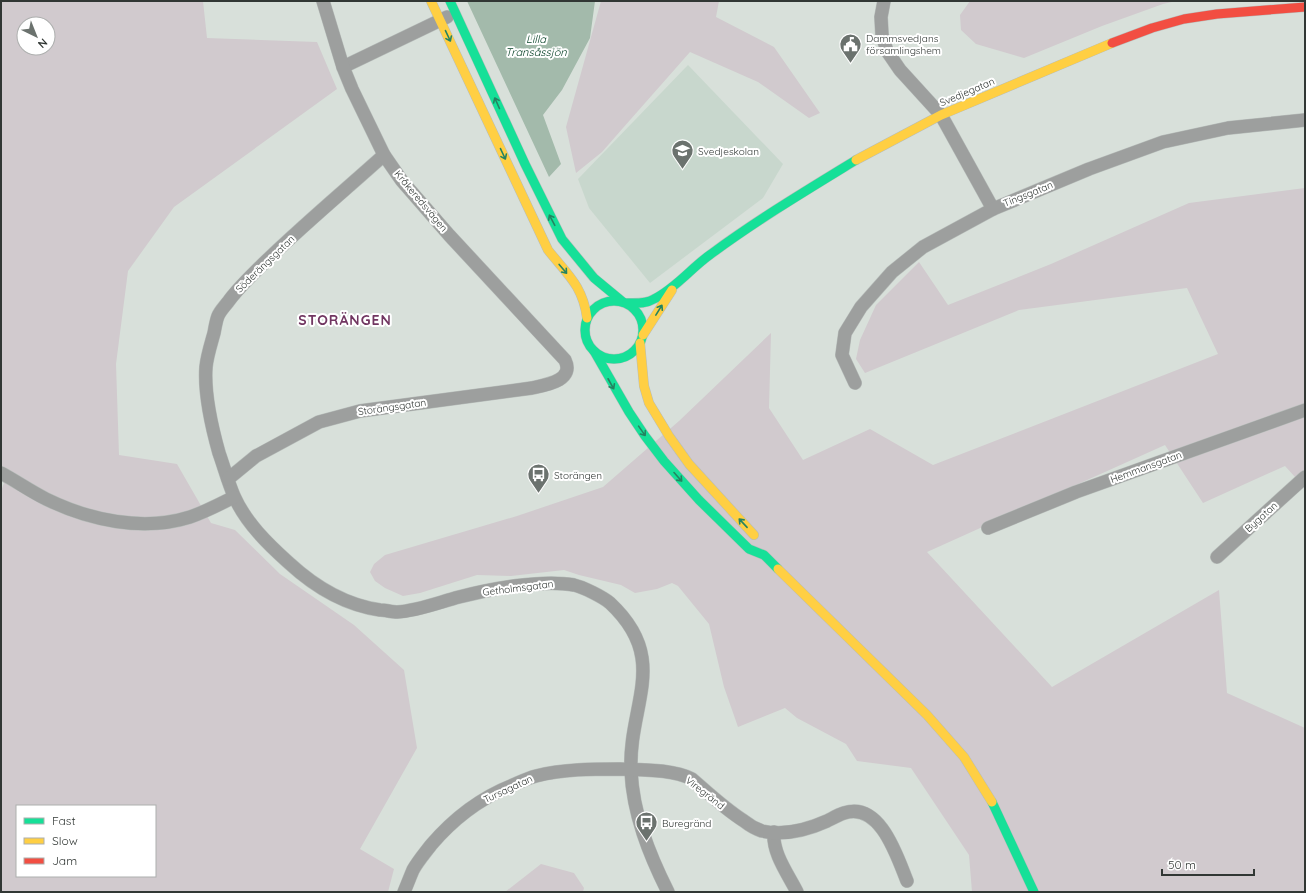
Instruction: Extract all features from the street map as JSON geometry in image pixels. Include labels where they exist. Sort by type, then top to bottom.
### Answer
[{"type":"main road","points":[[431,1],[548,250],[582,293],[586,306],[587,318],[585,335],[588,344],[594,351],[631,416],[653,447],[676,475],[749,549],[764,555],[927,715],[964,757],[993,802],[1034,892]]},
{"type":"main road","points":[[450,1],[525,164],[562,239],[594,278],[625,303],[635,309],[640,316],[643,325],[641,339],[644,386],[649,403],[669,436],[689,464],[758,539],[764,555]]},
{"type":"main road","name":"Svedjegatan","points":[[625,303],[640,303],[654,300],[675,285],[709,256],[757,221],[857,159],[941,115],[1101,47],[1152,28],[1184,19],[1217,14],[1305,7]]},
{"type":"main road","name":"Svedjegatan","points":[[641,339],[675,285]]},
{"type":"main road","points":[[587,318],[595,308],[602,303],[614,300],[625,303]]},
{"type":"main road","points":[[594,351],[605,358],[618,358],[631,353],[641,339]]},
{"type":"street","name":"Kråkeredsvägen","points":[[323,1],[343,67],[355,96],[384,155],[402,181],[449,235],[565,360],[567,364],[566,370]]},
{"type":"street","points":[[884,1],[881,17],[882,35],[887,51],[900,70],[941,115],[993,209]]},
{"type":"street","points":[[343,67],[456,13]]},
{"type":"street","name":"Tingsgatan","points":[[855,383],[842,356],[845,333],[861,307],[892,272],[923,247],[993,209],[1089,169],[1163,142],[1228,128],[1305,120]]},
{"type":"street","name":"Söderängsgatan","points":[[234,497],[214,435],[208,394],[206,368],[211,341],[219,315],[238,288],[274,253],[384,155]]},
{"type":"street","name":"Storängsgatan","points":[[228,479],[256,456],[319,422],[360,410],[532,388],[556,382],[563,376],[566,370]]},
{"type":"street","name":"Hemmansgatan","points":[[988,528],[1076,492],[1305,410]]},
{"type":"street","points":[[1,473],[46,499],[78,512],[106,520],[142,524],[166,522],[190,517],[234,497]]},
{"type":"street","name":"Bygatan","points":[[1217,557],[1305,477]]},
{"type":"street","name":"Getholmsgatan","points":[[234,497],[253,527],[277,553],[295,569],[319,588],[339,598],[368,608],[397,612],[421,608],[464,596],[495,590],[554,583],[577,586],[608,601],[630,625],[637,638],[641,651],[644,669],[643,690],[634,734],[631,770],[640,826],[668,892]]},
{"type":"street","name":"Tursagatan","points":[[404,892],[413,870],[441,834],[462,814],[483,799],[535,776],[582,769],[631,770]]},
{"type":"street","name":"Viregränd","points":[[631,770],[671,773],[692,779],[730,812],[748,824],[761,831],[774,832]]},
{"type":"street","points":[[797,892],[779,857],[773,840],[774,832],[797,831],[814,826],[844,813],[859,812],[868,815],[875,820],[882,828],[901,866],[906,881]]},
{"type":"shaded area","points":[[1,1],[203,1],[207,38],[317,42],[337,89],[174,207],[128,271],[116,364],[119,455],[177,464],[211,523],[235,530],[280,574],[354,625],[404,670],[417,748],[360,849],[394,869],[388,892],[1,892],[1,491],[4,483],[1,481]]},
{"type":"shaded area","points":[[601,1],[719,1],[716,17],[774,47],[820,113],[809,118],[758,82],[690,52],[602,152],[576,173],[566,127]]},
{"type":"shaded area","points":[[970,1],[1176,1],[1163,4],[1102,26],[1024,58],[976,44],[961,30],[960,15]]},
{"type":"shaded area","name":"Svedjeskolan","points":[[688,65],[783,164],[763,198],[650,283],[589,208],[578,179]]},
{"type":"shaded area","points":[[1305,188],[1305,488],[1285,466],[1203,503],[1165,445],[927,552],[1052,687],[1219,590],[1227,693],[1305,728],[1305,892],[972,892],[969,855],[911,768],[857,761],[846,744],[797,718],[785,708],[738,727],[724,687],[709,624],[678,586],[672,583],[657,589],[635,593],[621,585],[564,570],[511,576],[477,575],[420,593],[403,596],[385,588],[375,581],[370,572],[374,564],[385,555],[517,516],[603,487],[679,421],[771,333],[769,408],[803,460],[870,429],[933,465],[1218,354],[1187,288],[1019,310],[865,373],[856,359],[860,340],[876,305],[919,262],[948,305],[1051,264],[1189,203]]},
{"type":"shaded area","points":[[541,864],[574,873],[584,888],[583,892],[505,892]]},
{"type":"water","name":"Lilla Transåssjön","points":[[467,1],[595,1],[590,38],[562,90],[543,115],[561,164],[549,177]]},
{"type":"traffic: fast","points":[[450,1],[525,164],[562,239],[594,278],[623,302]]},
{"type":"traffic: fast","points":[[627,303],[651,301],[676,284],[728,241],[856,160]]},
{"type":"traffic: fast","points":[[608,301],[620,301],[635,309],[643,324],[643,330],[643,336],[635,351],[620,359],[608,359],[593,351],[585,336],[585,324],[593,309],[608,301]]},
{"type":"traffic: fast","points":[[594,351],[629,412],[664,461],[699,500],[749,549],[764,555],[778,569]]},
{"type":"traffic: fast","points":[[992,802],[1034,892]]},
{"type":"traffic: slow","points":[[431,1],[548,250],[568,274],[578,289],[582,297],[587,318]]},
{"type":"traffic: slow","points":[[856,160],[941,115],[1112,43]]},
{"type":"traffic: slow","points":[[643,335],[672,290]]},
{"type":"traffic: slow","points":[[640,343],[644,386],[649,403],[669,436],[689,464],[754,535]]},
{"type":"traffic: slow","points":[[778,569],[927,715],[964,757],[992,802]]},
{"type":"traffic: jam","points":[[1112,43],[1152,28],[1184,19],[1217,14],[1305,7]]},
{"type":"place","name":"Dammsvedjans församlingshem","points":[[850,64]]},
{"type":"place","name":"Svedjeskolan","points":[[682,170]]},
{"type":"place","name":"Storängen","points":[[538,494]]},
{"type":"place","name":"Buregränd","points":[[647,842]]},
{"type":"district","name":"STORÄNGEN","points":[[345,320]]}]
